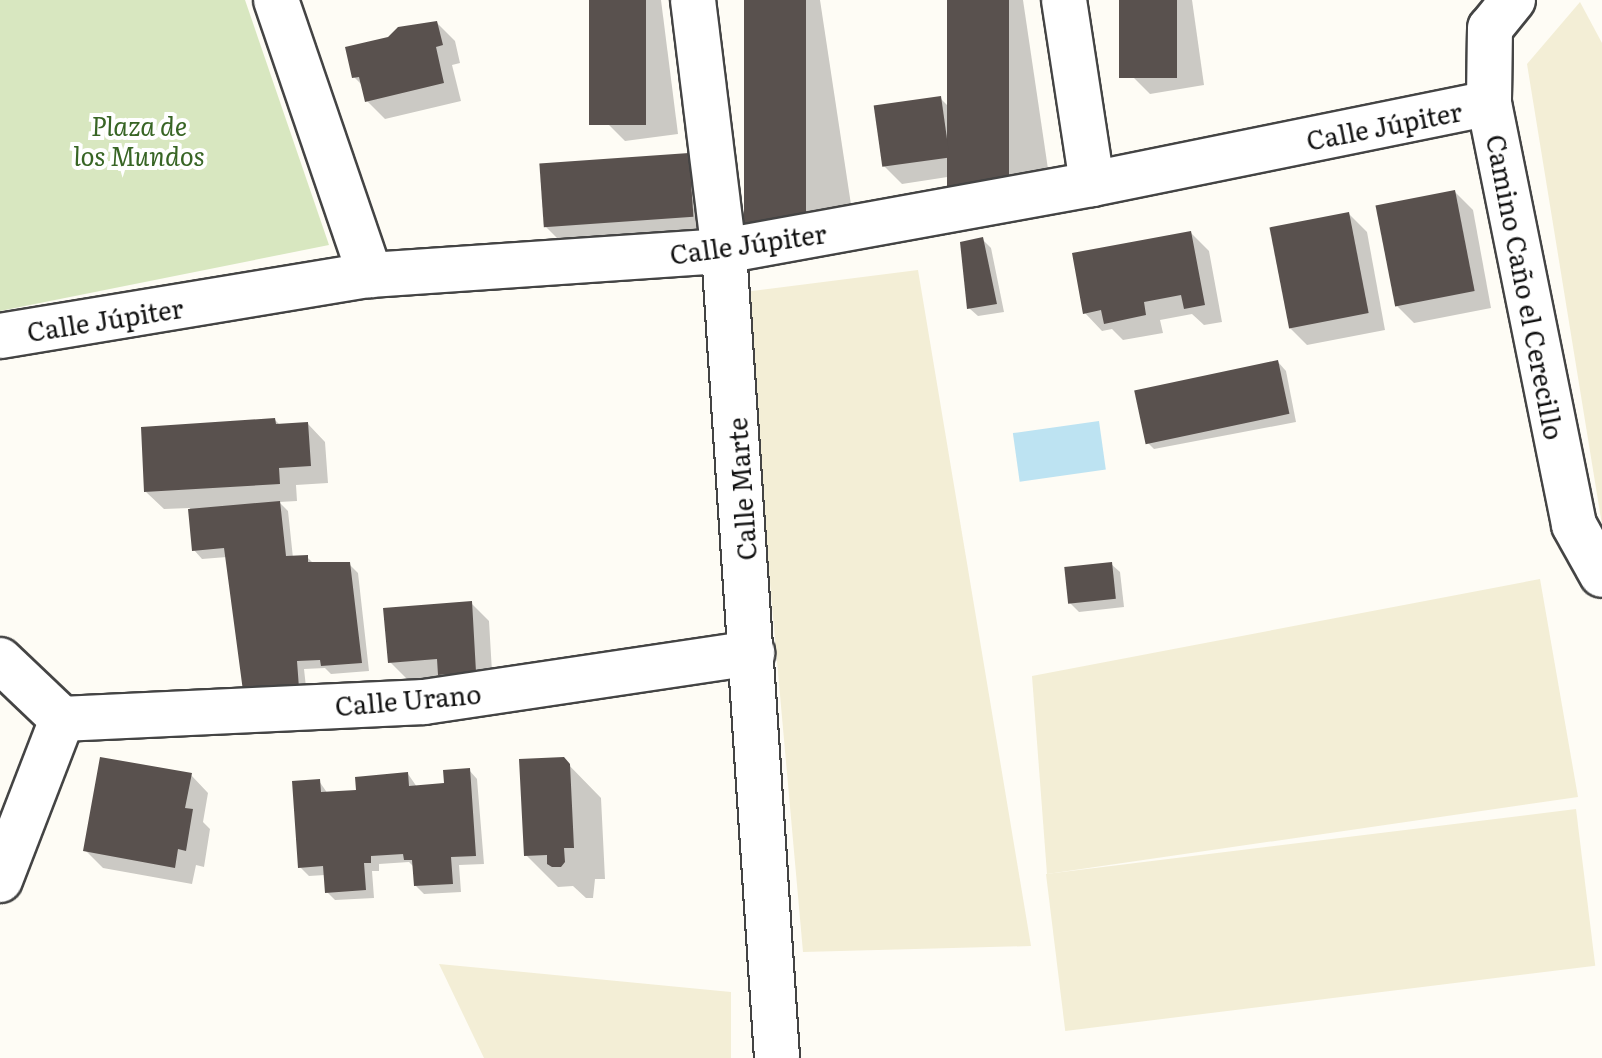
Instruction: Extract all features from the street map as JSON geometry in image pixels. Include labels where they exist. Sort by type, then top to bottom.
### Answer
[{"type":"street","points":[[276,0],[370,275]]},
{"type":"street","name":"Calle Marte","points":[[693,0],[724,251],[777,1058]]},
{"type":"street","points":[[1064,0],[1092,184]]},
{"type":"street","name":"Camino Caño el Cerecillo","points":[[1513,0],[1490,28],[1489,103],[1574,525],[1602,575]]},
{"type":"street","name":"Calle Júpiter","points":[[0,336],[370,275],[724,251],[1092,184],[1489,103]]},
{"type":"street","name":"Calle Urano","points":[[62,719],[424,702],[752,653]]},
{"type":"street","points":[[0,660],[62,719],[0,880]]},
{"type":"shaded area","points":[[1580,2],[1602,43],[1602,525],[1527,64]]},
{"type":"shaded area","points":[[918,270],[1031,946],[803,952],[744,292]]},
{"type":"shaded area","points":[[1540,579],[1578,797],[1047,874],[1032,676]]},
{"type":"shaded area","points":[[1576,809],[1595,966],[1065,1031],[1046,874]]},
{"type":"shaded area","points":[[439,964],[731,992],[731,1058],[484,1058]]},
{"type":"green space","name":"Plaza de los Mundos","points":[[0,0],[245,0],[329,245],[0,311]]},
{"type":"water","points":[[1099,421],[1106,470],[1020,482],[1013,433]]},
{"type":"building","points":[[589,0],[646,0],[646,125],[589,125]]},
{"type":"building","points":[[744,0],[806,0],[806,224],[744,224]]},
{"type":"building","points":[[947,0],[1009,0],[1009,189],[947,189]]},
{"type":"building","points":[[1119,0],[1177,0],[1177,78],[1119,78]]},
{"type":"building","points":[[437,21],[443,45],[436,47],[444,83],[365,102],[359,77],[352,78],[345,47],[388,37],[398,27]]},
{"type":"building","points":[[941,96],[950,157],[882,167],[874,105]]},
{"type":"building","points":[[689,153],[693,217],[544,227],[539,163]]},
{"type":"building","points":[[1455,190],[1475,291],[1395,307],[1375,205]]},
{"type":"building","points":[[1349,212],[1369,313],[1289,329],[1269,227]]},
{"type":"building","points":[[1191,231],[1205,305],[1184,309],[1181,295],[1144,302],[1146,315],[1104,324],[1101,310],[1083,314],[1072,253]]},
{"type":"building","points":[[983,237],[997,304],[967,309],[960,242]]},
{"type":"building","points":[[1278,360],[1289,414],[1146,444],[1134,391]]},
{"type":"building","points":[[275,418],[276,424],[308,422],[311,466],[279,468],[280,484],[144,492],[141,427]]},
{"type":"building","points":[[280,501],[286,556],[308,555],[308,562],[350,562],[362,663],[321,666],[320,660],[297,661],[299,688],[243,691],[224,548],[192,551],[188,509]]},
{"type":"building","points":[[1112,562],[1116,599],[1068,604],[1064,567]]},
{"type":"building","points":[[472,601],[476,672],[438,675],[437,659],[388,663],[383,608]]},
{"type":"building","points":[[100,757],[192,773],[185,808],[193,809],[186,851],[178,849],[175,868],[83,851]]},
{"type":"building","points":[[564,757],[570,764],[574,848],[564,848],[565,862],[561,867],[552,867],[547,864],[547,855],[524,856],[519,759]]},
{"type":"building","points":[[470,768],[476,856],[451,857],[453,884],[414,886],[412,860],[404,860],[403,854],[371,856],[371,863],[364,863],[366,890],[325,893],[323,866],[298,868],[292,781],[320,779],[321,792],[356,790],[355,777],[408,772],[409,786],[444,783],[443,770]]}]
